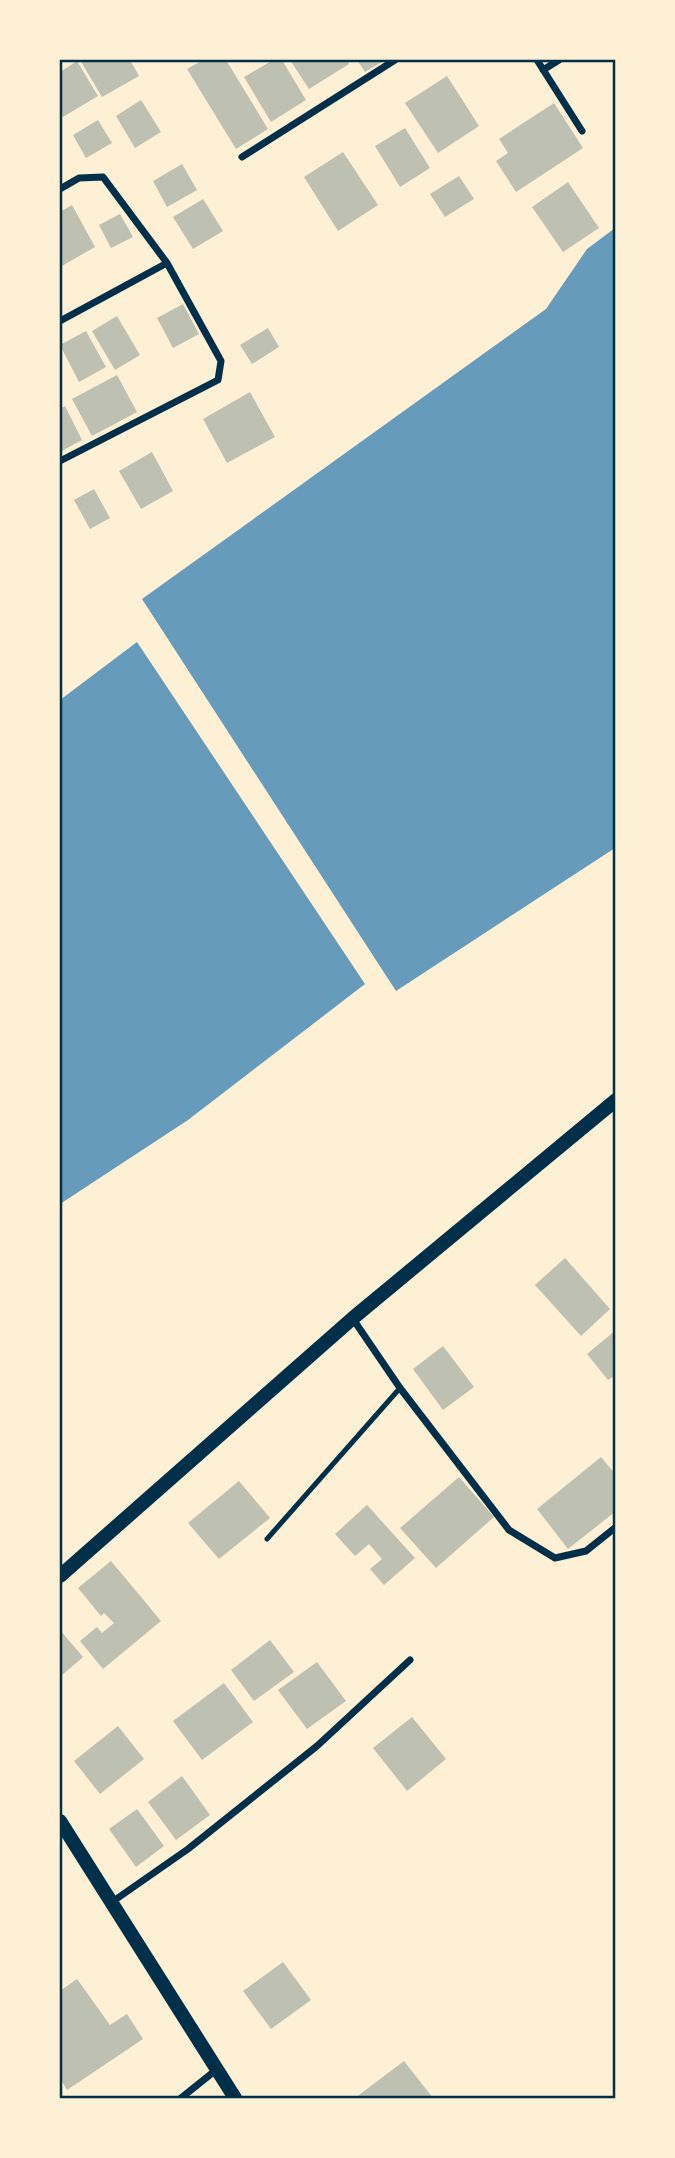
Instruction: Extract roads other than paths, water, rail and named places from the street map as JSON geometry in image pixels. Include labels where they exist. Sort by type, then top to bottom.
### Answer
[{"type":"main road","points":[[60,1576],[353,1318],[615,1100]]},
{"type":"main road","points":[[60,1821],[235,2098]]},
{"type":"street","points":[[242,157],[395,60]]},
{"type":"street","points":[[537,60],[582,131]]},
{"type":"street","points":[[543,70],[559,60]]},
{"type":"street","points":[[60,189],[79,178],[103,177],[167,263],[221,361],[218,380],[60,461]]},
{"type":"street","points":[[60,321],[167,263]]},
{"type":"street","points":[[353,1318],[400,1388],[509,1530],[555,1558],[586,1551],[615,1527]]},
{"type":"street","points":[[112,1902],[188,1849],[317,1746],[410,1660]]},
{"type":"street","points":[[181,2098],[215,2070]]},
{"type":"lane","points":[[267,1539],[400,1388]]},
{"type":"water","points":[[615,228],[615,848],[396,991],[142,599],[546,309],[587,249]]},
{"type":"water","points":[[137,642],[365,984],[188,1120],[60,1204],[60,700]]}]
